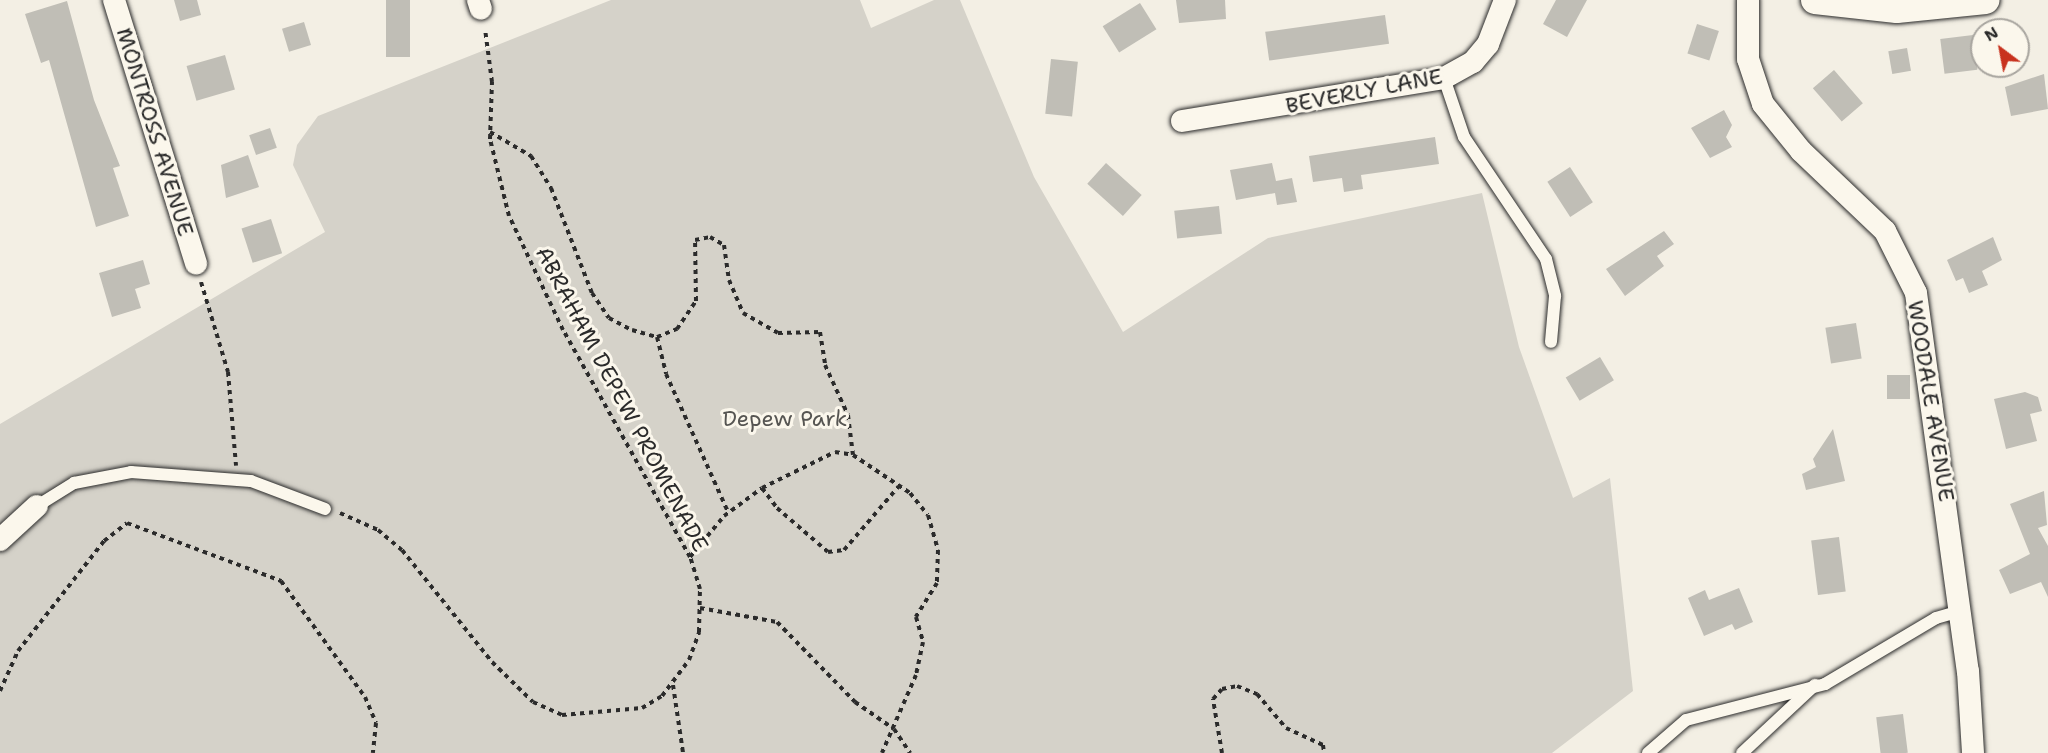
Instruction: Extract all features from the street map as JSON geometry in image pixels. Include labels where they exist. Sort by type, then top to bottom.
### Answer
[{"type":"street","name":"MONTROSS AVENUE","points":[[114,0],[196,264]]},
{"type":"street","name":"BEVERLY LANE","points":[[1182,121],[1388,92],[1444,78],[1473,62],[1488,44],[1505,0]]},
{"type":"street","name":"WOODALE AVENUE","points":[[1748,0],[1748,59],[1763,104],[1801,151],[1885,231],[1916,294],[1961,611],[1973,753]]},
{"type":"street","points":[[1815,0],[1897,9],[1986,0]]},
{"type":"street","points":[[0,540],[38,506]]},
{"type":"lane","points":[[1444,78],[1464,137],[1541,251],[1554,280],[1551,342]]},
{"type":"lane","points":[[38,506],[74,483],[131,472],[235,479],[325,508]]},
{"type":"lane","points":[[1648,753],[1686,720],[1815,685],[1853,670],[1936,618],[1961,611]]},
{"type":"lane","points":[[1742,753],[1815,685]]},
{"type":"path","name":"ABRAHAM DEPEW PROMENADE","points":[[325,508],[378,530],[402,550],[492,662],[533,702],[562,715],[585,716],[642,708],[674,685],[696,642],[700,608],[690,557],[523,247],[498,182],[490,132],[490,60],[479,5]]},
{"type":"path","points":[[490,132],[512,141],[536,164],[592,292],[609,318],[657,337],[677,328],[696,301],[695,240],[710,237],[724,245],[729,280],[743,313],[778,333],[820,332],[825,365],[848,415],[853,455]]},
{"type":"path","points":[[196,264],[228,372],[235,479]]},
{"type":"path","points":[[657,337],[666,374],[728,512]]},
{"type":"path","points":[[690,557],[728,512],[762,488],[835,452],[853,455],[899,486],[928,515],[939,550],[937,583],[916,617],[923,642],[916,675],[882,753]]},
{"type":"path","points":[[762,488],[777,508],[828,552],[844,550],[899,486]]},
{"type":"path","points":[[0,691],[18,651],[104,541],[127,523],[281,581],[365,697],[376,723],[374,753]]},
{"type":"path","points":[[700,608],[777,622],[855,702],[894,729],[910,753]]},
{"type":"path","points":[[674,685],[683,753]]},
{"type":"path","points":[[1222,753],[1213,699],[1222,689],[1237,686],[1257,694],[1286,728],[1323,745],[1324,753]]},
{"type":"green space","name":"Depew Park","points":[[611,0],[860,0],[871,28],[934,0],[960,0],[1034,177],[1123,332],[1268,238],[1482,193],[1519,347],[1573,498],[1610,478],[1633,691],[1552,753],[0,753],[0,424],[325,232],[293,165],[297,145],[318,116]]},
{"type":"building","points":[[174,0],[197,0],[201,15],[180,21]]},
{"type":"building","points":[[386,0],[410,0],[410,57],[386,57]]},
{"type":"building","points":[[1176,0],[1225,0],[1226,19],[1179,23]]},
{"type":"building","points":[[1556,0],[1587,0],[1567,37],[1543,24]]},
{"type":"building","points":[[67,1],[94,100],[120,166],[113,168],[129,216],[96,227],[49,60],[41,63],[25,14]]},
{"type":"building","points":[[1140,3],[1156,29],[1119,53],[1103,26]]},
{"type":"building","points":[[1385,15],[1389,44],[1269,61],[1265,32]]},
{"type":"building","points":[[304,22],[311,45],[289,52],[282,29]]},
{"type":"building","points":[[1697,24],[1719,31],[1709,61],[1687,53]]},
{"type":"building","points":[[1970,35],[1970,71],[1945,74],[1940,39]]},
{"type":"building","points":[[1907,48],[1911,71],[1892,74],[1888,51]]},
{"type":"building","points":[[225,55],[235,90],[196,101],[187,66]]},
{"type":"building","points":[[1051,59],[1078,62],[1072,117],[1045,114]]},
{"type":"building","points":[[1834,70],[1863,103],[1842,122],[1813,88]]},
{"type":"building","points":[[2044,74],[2048,109],[2011,116],[2005,87]]},
{"type":"building","points":[[1724,110],[1732,125],[1726,137],[1732,147],[1710,158],[1691,128]]},
{"type":"building","points":[[270,128],[277,148],[256,155],[249,135]]},
{"type":"building","points":[[1435,137],[1439,164],[1361,175],[1363,189],[1344,192],[1342,178],[1313,182],[1309,156]]},
{"type":"building","points":[[248,155],[259,187],[226,198],[221,165]]},
{"type":"building","points":[[1106,163],[1142,195],[1123,216],[1087,184]]},
{"type":"building","points":[[1272,163],[1276,181],[1292,178],[1297,202],[1277,205],[1275,193],[1236,200],[1230,170]]},
{"type":"building","points":[[1570,167],[1593,202],[1570,217],[1547,182]]},
{"type":"building","points":[[1219,206],[1222,234],[1177,239],[1174,211]]},
{"type":"building","points":[[271,219],[282,253],[253,263],[242,229]]},
{"type":"building","points":[[1664,231],[1674,244],[1657,256],[1664,266],[1625,296],[1606,269]]},
{"type":"building","points":[[1993,237],[2002,260],[1982,271],[1988,285],[1969,293],[1963,278],[1956,281],[1947,260]]},
{"type":"building","points":[[143,260],[150,284],[135,289],[141,308],[112,317],[99,273]]},
{"type":"building","points":[[1856,323],[1862,359],[1831,363],[1825,328]]},
{"type":"building","points":[[1600,357],[1614,380],[1580,401],[1566,378]]},
{"type":"building","points":[[1887,375],[1910,375],[1910,399],[1887,399]]},
{"type":"building","points":[[2025,392],[2038,397],[2042,411],[2030,414],[2037,441],[2006,449],[1994,399]]},
{"type":"building","points":[[1833,429],[1845,481],[1806,490],[1802,474],[1816,467],[1813,459]]},
{"type":"building","points":[[2044,491],[2047,525],[2038,528],[2048,546],[2048,597],[2041,582],[2010,594],[1999,570],[2030,554],[2010,504]]},
{"type":"building","points":[[1839,537],[1846,592],[1818,595],[1811,540]]},
{"type":"building","points":[[1739,588],[1753,622],[1735,630],[1732,624],[1704,636],[1688,598],[1705,590],[1709,600]]},
{"type":"building","points":[[1903,714],[1908,753],[1881,753],[1876,717]]}]
